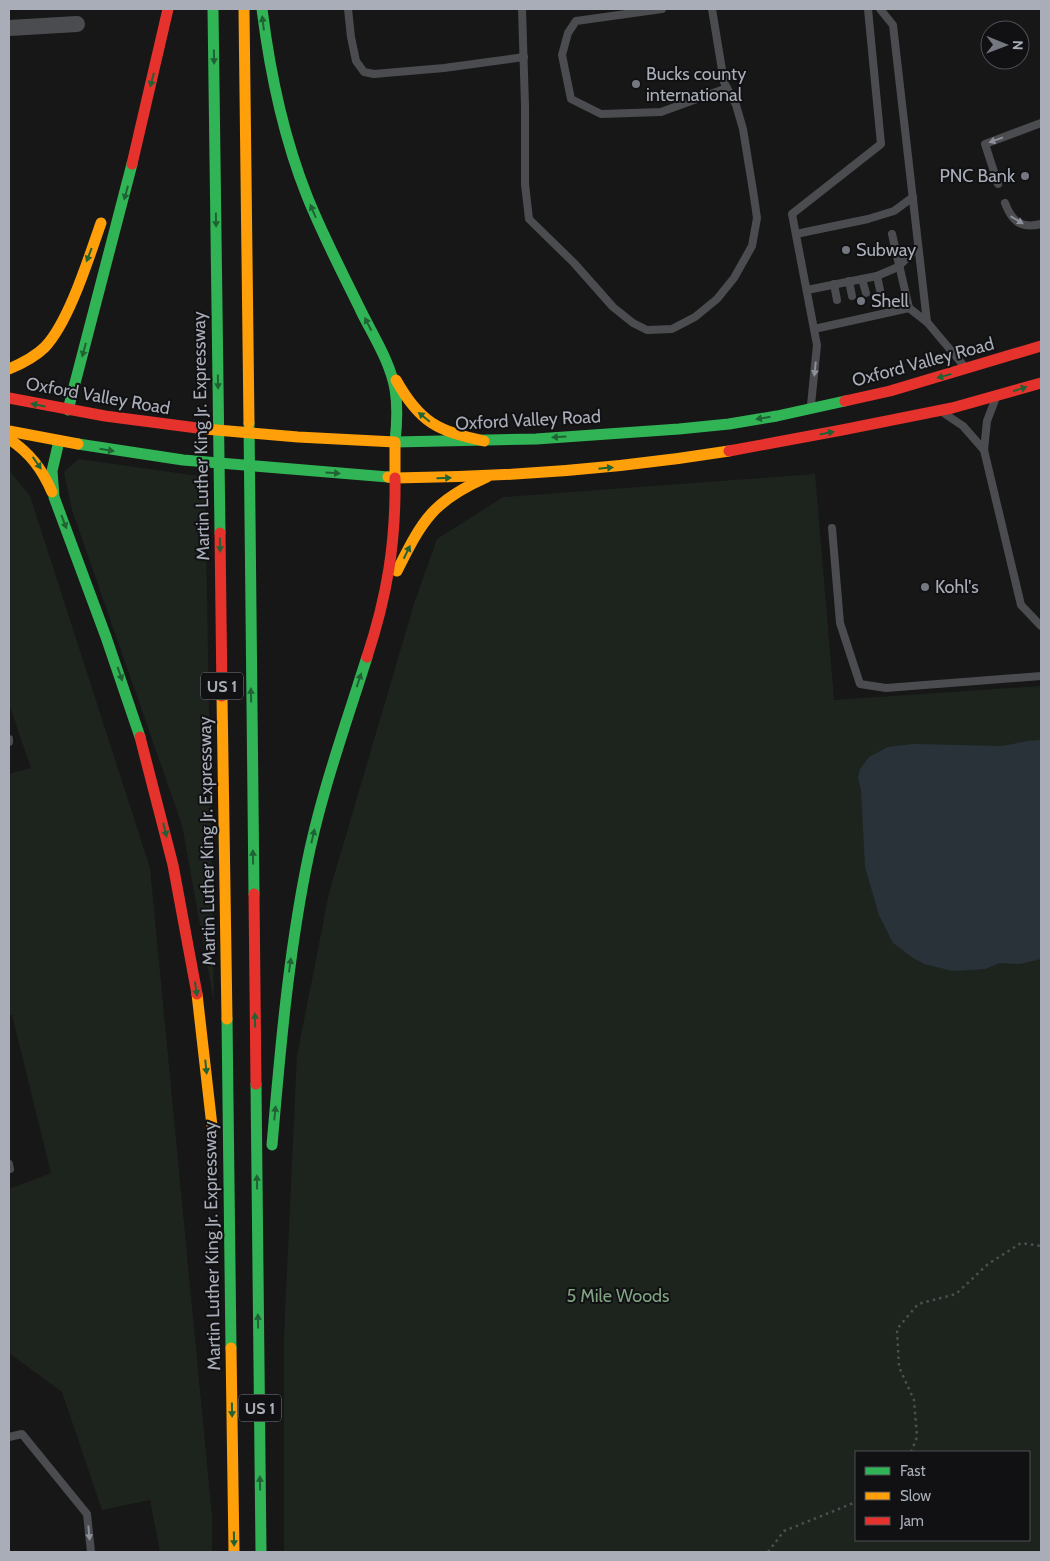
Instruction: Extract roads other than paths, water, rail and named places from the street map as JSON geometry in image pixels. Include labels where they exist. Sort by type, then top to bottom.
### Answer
[{"type":"main road","points":[[66,414],[129,178],[168,9]]},
{"type":"main road","name":"Martin Luther King Jr. Expressway","points":[[213,9],[234,1552]]},
{"type":"main road","name":"US 1","points":[[244,9],[261,1552]]},
{"type":"main road","points":[[262,9],[277,104],[296,167],[319,226],[388,368],[410,403],[427,421],[450,433],[484,441]]},
{"type":"main road","points":[[111,197],[144,111]]},
{"type":"main road","points":[[9,370],[27,362],[38,354],[55,336],[66,316],[104,215]]},
{"type":"main road","name":"Oxford Valley Road","points":[[9,398],[66,414],[285,438],[395,442],[484,441],[679,429],[758,419],[890,391],[1041,346]]},
{"type":"main road","points":[[270,1158],[289,973],[299,901],[325,789],[385,595],[389,575],[394,535],[397,414],[396,398],[388,368]]},
{"type":"main road","points":[[9,431],[60,437],[117,451],[183,460],[285,470],[395,478],[486,477],[585,470],[682,459],[779,443],[940,411],[1041,382]]},
{"type":"main road","points":[[54,497],[52,471],[60,437]]},
{"type":"main road","points":[[9,439],[33,457],[41,469],[54,497],[122,680],[150,770],[177,878],[194,975],[207,1069],[213,1134]]},
{"type":"main road","points":[[385,595],[425,518],[434,508],[457,490],[486,477]]},
{"type":"main road","points":[[258,1283],[268,1177]]},
{"type":"main road","points":[[217,1191],[232,1364]]},
{"type":"street","points":[[9,28],[76,24]]},
{"type":"lane","points":[[348,9],[356,61],[364,72],[374,74],[444,68],[524,57]]},
{"type":"lane","points":[[522,9],[525,184],[529,219],[574,263],[613,307],[633,323],[647,330],[672,329],[695,317],[717,299],[734,278],[752,246],[757,218],[743,129],[736,104],[724,82],[712,9]]},
{"type":"lane","points":[[662,9],[576,21],[568,33],[562,55],[571,99],[600,114],[661,112],[727,88]]},
{"type":"lane","points":[[811,409],[817,344],[792,214],[882,144],[868,9]]},
{"type":"lane","points":[[880,9],[893,25],[927,322]]},
{"type":"lane","points":[[998,184],[985,144],[1041,122]]},
{"type":"lane","points":[[796,234],[868,219],[894,211],[913,197]]},
{"type":"lane","points":[[1005,203],[1010,216],[1015,221],[1029,225],[1040,224]]},
{"type":"lane","points":[[892,234],[898,267],[909,308],[927,322],[967,369]]},
{"type":"lane","points":[[806,290],[877,276],[898,267],[918,248]]},
{"type":"lane","points":[[877,276],[880,290]]},
{"type":"lane","points":[[862,278],[866,293]]},
{"type":"lane","points":[[849,281],[852,296]]},
{"type":"lane","points":[[834,284],[837,300]]},
{"type":"lane","points":[[884,303],[886,313]]},
{"type":"lane","points":[[869,306],[872,316]]},
{"type":"lane","points":[[814,329],[909,308]]},
{"type":"lane","points":[[855,309],[857,319]]},
{"type":"lane","points":[[840,313],[843,322]]},
{"type":"lane","points":[[996,396],[986,421],[984,450],[1021,605],[1041,626]]},
{"type":"lane","points":[[940,411],[964,426],[984,450]]},
{"type":"lane","points":[[832,528],[840,623],[860,684],[886,688],[1041,676]]},
{"type":"lane","points":[[9,1436],[22,1434],[87,1514],[91,1552]]},
{"type":"place","name":"Bucks county international","points":[[636,84]]},
{"type":"place","name":"PNC Bank","points":[[1025,176]]},
{"type":"place","name":"Subway","points":[[846,250]]},
{"type":"place","name":"Shell","points":[[861,301]]},
{"type":"place","name":"Kohl's","points":[[925,587]]},
{"type":"park label","name":"5 Mile Woods","points":[[618,1296]]}]
